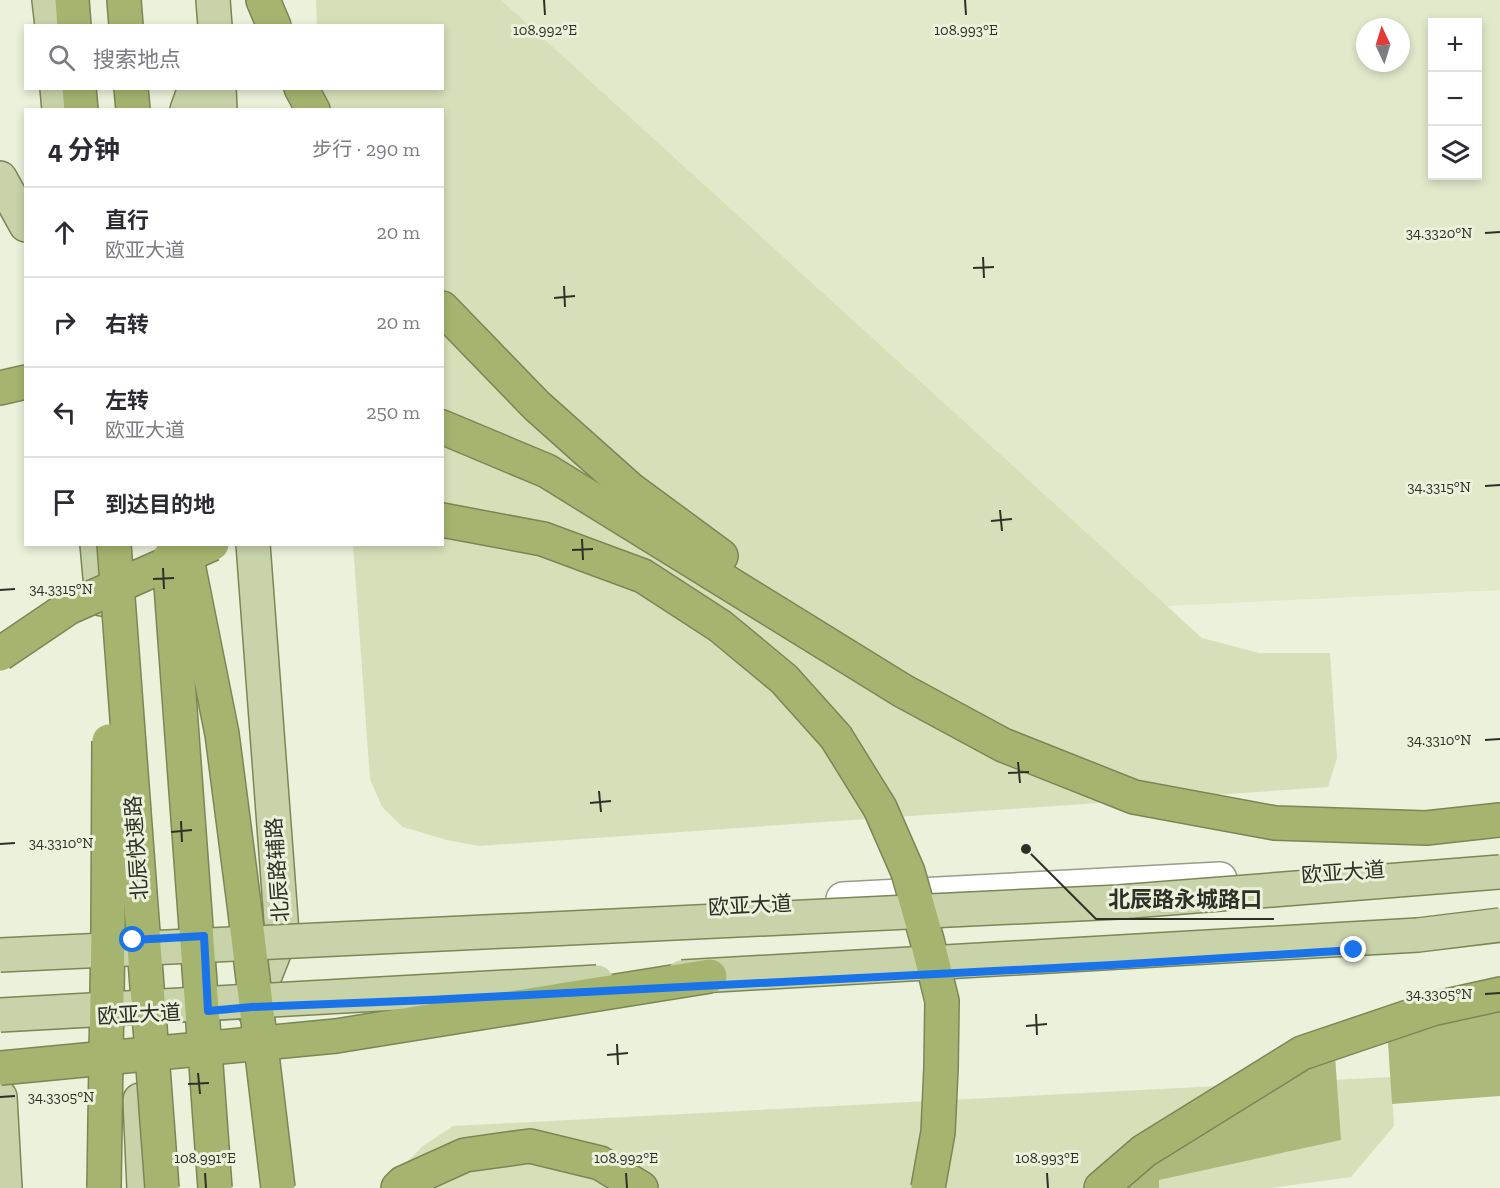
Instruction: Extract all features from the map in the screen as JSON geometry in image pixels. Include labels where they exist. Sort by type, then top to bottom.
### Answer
[{"type":"highway","points":[[72,0],[74,24]]},
{"type":"highway","points":[[124,0],[126,24]]},
{"type":"highway","points":[[263,0],[273,24]]},
{"type":"highway","points":[[79,90],[81,108]]},
{"type":"highway","points":[[131,90],[133,108]]},
{"type":"highway","points":[[302,90],[312,108]]},
{"type":"highway","points":[[444,310],[537,406],[630,489],[903,691]]},
{"type":"highway","points":[[0,388],[24,382]]},
{"type":"highway","points":[[444,428],[547,471],[903,691],[1003,745],[1134,797],[1275,823],[1426,828],[1500,820]]},
{"type":"highway","points":[[444,520],[543,539],[643,576],[729,633],[784,679],[836,737],[880,808],[908,872],[942,1001],[942,1068],[938,1132],[928,1188]]},
{"type":"highway","points":[[104,1188],[108,927],[109,546]]},
{"type":"highway","name":"北辰快速路","points":[[114,546],[162,1188]]},
{"type":"highway","points":[[168,546],[215,1188]]},
{"type":"highway","points":[[184,546],[222,734],[276,1188]]},
{"type":"highway","points":[[0,654],[68,608],[208,546]]},
{"type":"highway","points":[[0,1068],[336,1036],[710,976]]},
{"type":"highway","points":[[1101,1188],[1144,1151],[1302,1053],[1432,1009],[1500,994]]},
{"type":"highway","points":[[398,1188],[403,1183],[465,1155],[530,1146],[600,1163],[641,1188]]},
{"type":"main road","points":[[50,0],[52,24]]},
{"type":"main road","points":[[140,0],[141,24]]},
{"type":"main road","points":[[213,0],[215,24]]},
{"type":"main road","points":[[57,90],[59,108]]},
{"type":"main road","points":[[146,90],[147,108]]},
{"type":"main road","points":[[188,108],[194,90]]},
{"type":"main road","points":[[219,90],[220,108]]},
{"type":"main road","points":[[0,178],[24,221]]},
{"type":"main road","points":[[97,546],[133,940],[144,1188]]},
{"type":"main road","points":[[177,546],[221,1188]]},
{"type":"main road","name":"北辰路辅路","points":[[253,546],[282,933],[252,1007],[259,1090],[276,1188]]},
{"type":"main road","points":[[0,955],[1119,902],[1500,872]]},
{"type":"main road","points":[[0,1015],[1418,935],[1500,926]]},
{"type":"main road","points":[[0,1097],[5,1188]]},
{"type":"street","name":"欧亚大道","points":[[0,947],[282,933],[1028,888],[1345,873],[1500,858]]},
{"type":"street","name":"欧亚大道","points":[[0,1021],[1112,965],[1500,938]]},
{"type":"shaded area","points":[[316,0],[501,0],[1202,638],[1259,653],[1330,653],[1337,758],[1328,787],[479,846],[447,840],[403,827],[382,807],[370,779],[353,546],[444,546],[444,108],[323,108],[322,90],[444,90],[444,24],[317,24]]},
{"type":"shaded area","points":[[501,0],[1500,0],[1500,590],[1166,606]]},
{"type":"shaded area","points":[[1391,1077],[1394,1126],[1351,1177],[1271,1188],[399,1188],[401,1168],[423,1146],[453,1126]]},
{"type":"green space","points":[[1500,1004],[1500,1096],[1392,1104],[1386,1012]]},
{"type":"green space","points":[[1334,1042],[1341,1140],[1159,1180],[1159,1188],[1106,1188]]},
{"type":"place","name":"北辰路永城路口","points":[[1026,849]]},
{"type":"route","points":[[133,940],[204,936],[208,1011],[1112,965],[1354,950]]}]
